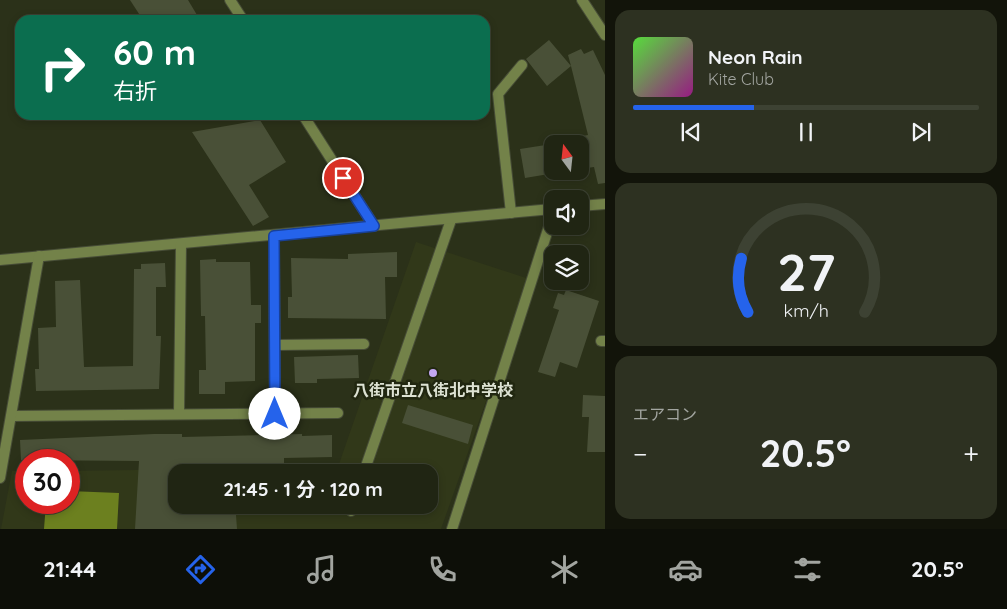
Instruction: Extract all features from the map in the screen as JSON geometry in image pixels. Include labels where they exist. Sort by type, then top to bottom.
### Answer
[{"type":"street","points":[[230,0],[240,15]]},
{"type":"street","points":[[582,0],[604,35]]},
{"type":"street","points":[[511,213],[498,94],[522,65]]},
{"type":"street","points":[[306,120],[374,226]]},
{"type":"street","points":[[589,205],[604,204]]},
{"type":"street","points":[[0,260],[451,220],[544,210]]},
{"type":"street","points":[[367,464],[451,220]]},
{"type":"street","points":[[452,529],[546,235]]},
{"type":"street","points":[[274,236],[275,414]]},
{"type":"street","points":[[179,414],[181,244]]},
{"type":"street","points":[[0,478],[39,256]]},
{"type":"street","points":[[275,345],[364,344]]},
{"type":"street","points":[[12,416],[338,413]]},
{"type":"shaded area","name":"八街市立八街北中学校","points":[[416,242],[529,279],[441,529],[1,529],[12,471],[15,471],[15,514],[80,514],[80,471],[168,470],[168,514],[438,514],[438,464],[339,464]]},
{"type":"shaded area","points":[[80,491],[119,493],[117,529],[44,529],[45,514],[80,514]]},
{"type":"building","points":[[130,0],[188,0],[197,15],[140,15]]},
{"type":"building","points":[[549,40],[571,66],[547,86],[526,59]]},
{"type":"building","points":[[581,49],[584,54],[593,50],[605,75],[605,183],[598,184],[594,167],[589,168],[588,135],[568,55]]},
{"type":"building","points":[[260,120],[286,162],[249,185],[269,217],[253,226],[192,132]]},
{"type":"building","points":[[544,145],[544,175],[525,178],[520,149]]},
{"type":"building","points":[[397,252],[397,277],[385,277],[386,319],[288,318],[288,297],[292,297],[291,258],[348,259],[348,254]]},
{"type":"building","points":[[216,259],[216,262],[250,262],[251,305],[261,305],[261,323],[255,323],[255,381],[225,382],[225,394],[199,394],[199,370],[206,370],[205,316],[201,316],[200,260]]},
{"type":"building","points":[[165,263],[166,287],[156,287],[156,336],[161,336],[159,389],[36,391],[35,369],[39,369],[38,328],[56,327],[55,281],[80,280],[84,367],[133,366],[134,269],[141,269],[141,264]]},
{"type":"building","points":[[566,290],[599,301],[577,368],[560,362],[555,377],[538,372],[559,310],[553,308],[558,293],[564,295]]},
{"type":"building","points":[[358,355],[359,378],[317,379],[317,383],[295,383],[294,357]]},
{"type":"building","points":[[583,395],[605,396],[605,452],[587,452],[589,417],[582,417]]},
{"type":"building","points":[[408,405],[473,425],[468,444],[402,423]]},
{"type":"building","points":[[154,434],[182,434],[182,437],[332,435],[332,457],[284,458],[284,464],[168,464],[168,514],[236,514],[237,529],[135,529],[139,461],[80,460],[80,449],[20,449],[20,440]]},
{"type":"place","name":"八街市立八街北中学校","points":[[433,373]]},
{"type":"route","points":[[275,414],[274,236],[374,226],[343,178]]}]
